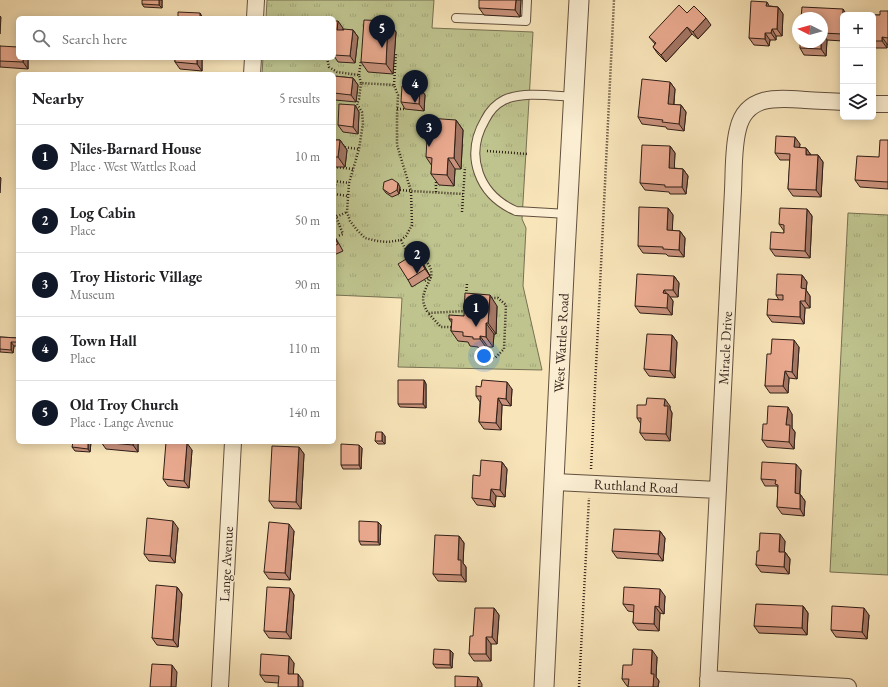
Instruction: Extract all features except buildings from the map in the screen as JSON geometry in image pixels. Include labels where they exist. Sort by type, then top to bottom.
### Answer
[{"type":"street","points":[[255,16],[256,0]]},
{"type":"street","name":"West Wattles Road","points":[[544,687],[579,0]]},
{"type":"street","points":[[252,72],[253,60]]},
{"type":"street","name":"Miracle Drive","points":[[708,683],[736,138],[738,127],[742,117],[749,108],[765,100],[781,98],[840,102]]},
{"type":"street","points":[[876,104],[888,104]]},
{"type":"street","name":"Lange Avenue","points":[[220,687],[233,444]]},
{"type":"street","name":"Ruthland Road","points":[[554,482],[718,490]]},
{"type":"street","points":[[708,683],[848,687]]},
{"type":"lane","points":[[456,18],[526,21],[527,0]]},
{"type":"lane","points":[[568,214],[516,211],[510,208],[499,201],[488,190],[476,167],[475,156],[480,128],[490,112],[503,101],[515,96],[527,95],[574,97]]},
{"type":"path","points":[[590,475],[614,0]]},
{"type":"path","points":[[361,58],[359,75],[361,83],[357,104],[362,112],[363,123],[359,149],[349,183],[347,212],[350,221],[365,238],[388,242],[401,240],[406,236],[412,225],[411,191],[397,145],[398,95],[394,85],[396,52]]},
{"type":"path","points":[[327,60],[329,67],[337,72],[359,75]]},
{"type":"path","points":[[361,83],[394,85]]},
{"type":"path","points":[[398,95],[402,96]]},
{"type":"path","points":[[397,109],[406,109]]},
{"type":"path","points":[[340,147],[359,149]]},
{"type":"path","points":[[336,167],[353,169]]},
{"type":"path","points":[[462,212],[464,170]]},
{"type":"path","points":[[436,174],[436,192]]},
{"type":"path","points":[[336,181],[349,183]]},
{"type":"path","points":[[400,190],[463,194]]},
{"type":"path","points":[[336,194],[348,196]]},
{"type":"path","points":[[336,218],[347,212]]},
{"type":"path","points":[[336,220],[343,234],[338,236]]},
{"type":"path","points":[[401,240],[410,260],[420,256],[429,264],[432,274],[424,291],[422,300],[428,313],[441,327],[456,327]]},
{"type":"path","points":[[423,282],[431,277]]},
{"type":"path","points":[[428,313],[466,311],[467,283]]},
{"type":"path","points":[[482,297],[498,298],[506,306],[504,349],[495,358],[483,358],[483,350]]},
{"type":"path","points":[[579,687],[589,495]]},
{"type":"green space","points":[[267,0],[434,0],[432,28],[533,32],[522,219],[526,228],[523,286],[542,370],[398,367],[402,298],[336,295],[336,72],[262,72],[263,60],[336,60],[336,16],[266,16]]},
{"type":"green space","points":[[848,213],[888,215],[888,575],[830,572]]},
{"type":"place","name":"Old Troy Church","points":[[382,48]]},
{"type":"place","name":"Town Hall","points":[[415,103]]},
{"type":"place","name":"Troy Historic Village","points":[[429,147]]},
{"type":"place","name":"Log Cabin","points":[[417,274]]},
{"type":"place","name":"Niles-Barnard House","points":[[476,327]]}]
